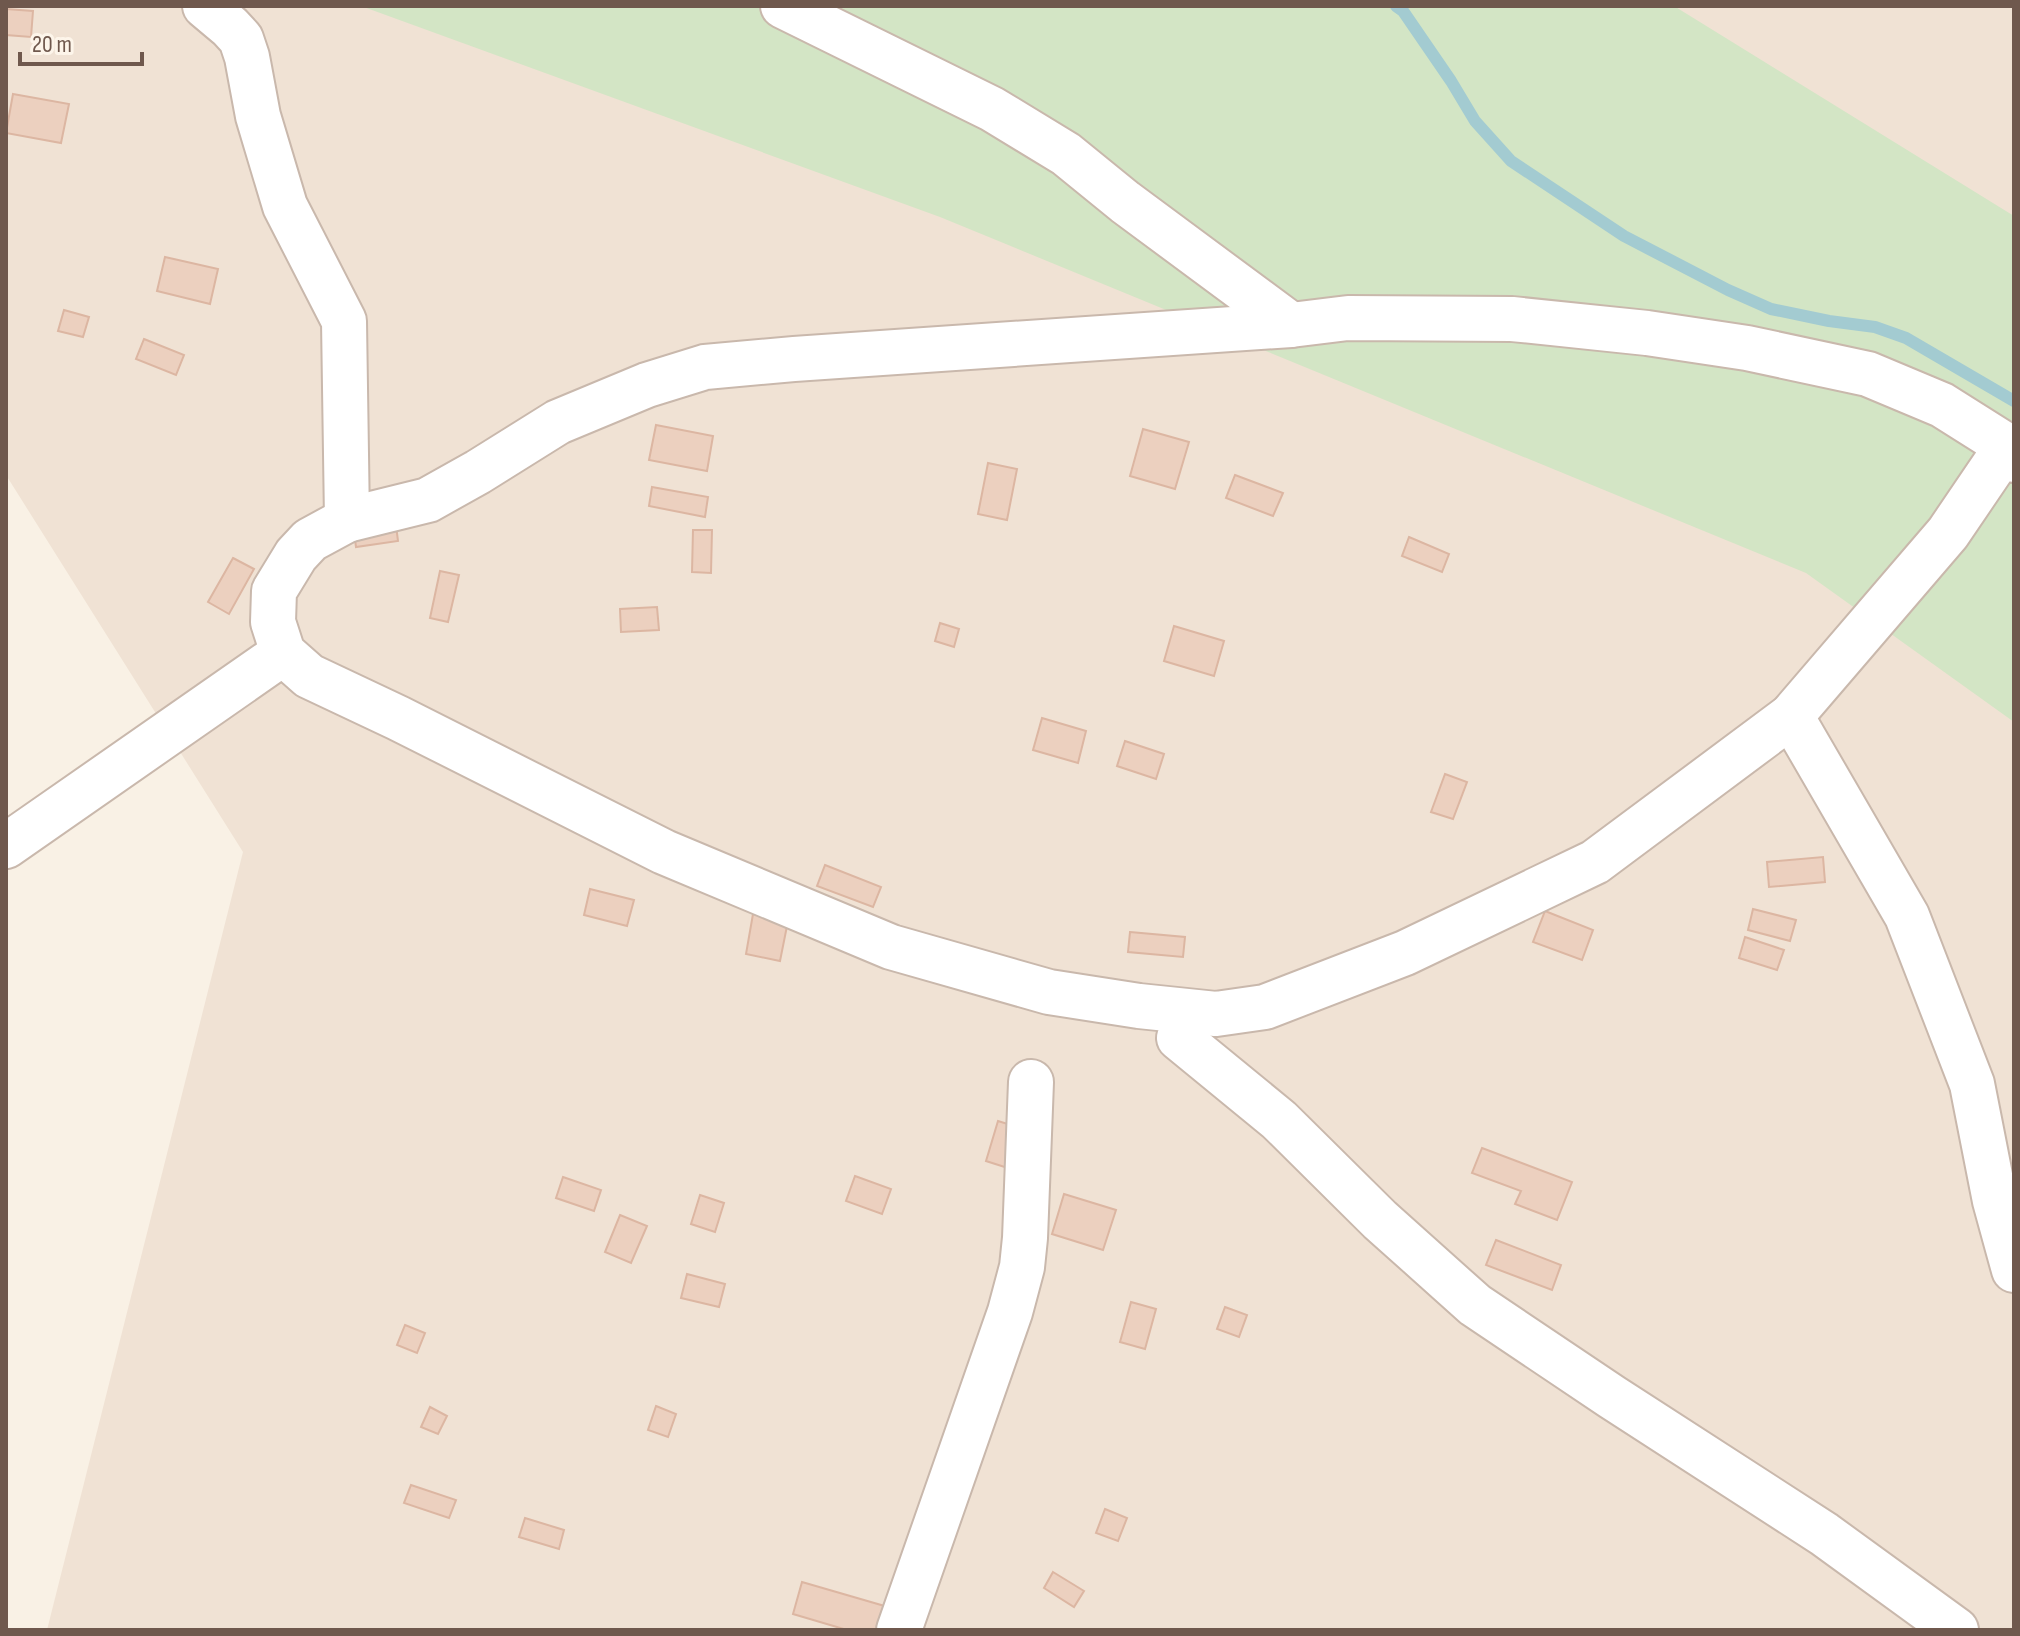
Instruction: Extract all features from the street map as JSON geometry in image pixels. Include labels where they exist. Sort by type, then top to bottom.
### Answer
[{"type":"street","points":[[205,6],[241,39],[258,116],[285,206],[344,321],[347,520]]},
{"type":"street","points":[[783,6],[992,109],[1066,154],[1125,202],[1291,325]]},
{"type":"street","points":[[1348,318],[1512,319],[1647,333],[1747,348],[1868,374],[1942,405],[2011,453],[1948,533],[1791,716],[1595,862],[1405,953],[1265,1007],[1216,1014],[1049,992],[891,947],[664,852],[309,676],[283,653],[273,622],[274,591],[296,555],[310,540],[347,520],[428,500],[558,422],[647,385],[705,367],[1291,325],[1348,318]]},
{"type":"street","points":[[6,846],[283,653]]},
{"type":"street","points":[[1791,716],[1907,916],[1972,1084],[1995,1201],[2014,1270]]},
{"type":"street","points":[[1179,1038],[1279,1120],[1380,1220],[1475,1305],[1824,1534],[1956,1630]]},
{"type":"street","points":[[899,1630],[1010,1312],[1022,1267],[1031,1082]]},
{"type":"shaded area","points":[[6,6],[2014,6],[2014,1630],[47,1630],[243,852],[6,475]]},
{"type":"green space","points":[[361,6],[1674,6],[2014,216],[2014,722],[1806,573],[940,217]]},
{"type":"building","points":[[6,9],[33,11],[31,37],[6,35]]},
{"type":"building","points":[[13,94],[69,104],[61,143],[6,133]]},
{"type":"building","points":[[165,257],[218,269],[210,304],[157,291]]},
{"type":"building","points":[[64,310],[89,317],[83,337],[58,331]]},
{"type":"building","points":[[144,339],[184,355],[176,375],[136,359]]},
{"type":"building","points":[[656,425],[713,436],[707,471],[649,460]]},
{"type":"building","points":[[1143,429],[1189,442],[1175,489],[1130,476]]},
{"type":"building","points":[[988,463],[1017,469],[1007,520],[978,514]]},
{"type":"building","points":[[1235,475],[1283,493],[1273,516],[1226,498]]},
{"type":"building","points":[[652,487],[708,497],[705,517],[649,506]]},
{"type":"building","points":[[394,510],[398,541],[356,547],[352,517]]},
{"type":"building","points":[[693,530],[712,530],[711,573],[692,572]]},
{"type":"building","points":[[1409,537],[1449,554],[1442,572],[1402,556]]},
{"type":"building","points":[[233,558],[254,569],[229,614],[208,602]]},
{"type":"building","points":[[440,571],[459,575],[448,622],[430,618]]},
{"type":"building","points":[[657,607],[659,630],[621,632],[620,609]]},
{"type":"building","points":[[940,623],[959,629],[954,647],[935,641]]},
{"type":"building","points":[[1174,626],[1224,641],[1214,676],[1164,661]]},
{"type":"building","points":[[1042,718],[1086,731],[1078,763],[1033,750]]},
{"type":"building","points":[[1125,741],[1164,754],[1156,779],[1117,766]]},
{"type":"building","points":[[1445,774],[1467,782],[1453,819],[1431,812]]},
{"type":"building","points":[[1823,857],[1825,882],[1769,887],[1767,862]]},
{"type":"building","points":[[825,865],[881,887],[873,907],[817,886]]},
{"type":"building","points":[[590,889],[634,900],[627,926],[584,915]]},
{"type":"building","points":[[1753,909],[1796,920],[1790,941],[1748,930]]},
{"type":"building","points":[[1545,911],[1593,930],[1582,960],[1533,942]]},
{"type":"building","points":[[753,914],[788,921],[780,961],[746,954]]},
{"type":"building","points":[[1130,932],[1185,937],[1183,957],[1128,952]]},
{"type":"building","points":[[1745,937],[1784,950],[1777,970],[1739,958]]},
{"type":"building","points":[[998,1121],[1027,1130],[1014,1170],[986,1161]]},
{"type":"building","points":[[1482,1148],[1572,1182],[1557,1220],[1515,1204],[1521,1191],[1472,1173]]},
{"type":"building","points":[[855,1176],[891,1189],[882,1214],[846,1201]]},
{"type":"building","points":[[563,1177],[601,1190],[594,1211],[556,1198]]},
{"type":"building","points":[[1064,1194],[1116,1210],[1103,1250],[1052,1234]]},
{"type":"building","points":[[700,1195],[724,1203],[715,1232],[691,1224]]},
{"type":"building","points":[[620,1215],[647,1226],[631,1263],[605,1252]]},
{"type":"building","points":[[1496,1240],[1561,1265],[1552,1290],[1486,1265]]},
{"type":"building","points":[[687,1274],[725,1284],[719,1307],[681,1298]]},
{"type":"building","points":[[1131,1302],[1156,1309],[1145,1349],[1120,1342]]},
{"type":"building","points":[[1225,1307],[1247,1315],[1239,1337],[1217,1329]]},
{"type":"building","points":[[405,1325],[425,1333],[417,1353],[397,1345]]},
{"type":"building","points":[[656,1406],[676,1414],[668,1437],[648,1430]]},
{"type":"building","points":[[430,1407],[447,1416],[438,1434],[421,1427]]},
{"type":"building","points":[[411,1485],[456,1500],[449,1518],[404,1503]]},
{"type":"building","points":[[1105,1509],[1127,1518],[1118,1541],[1096,1533]]},
{"type":"building","points":[[525,1518],[564,1530],[559,1549],[519,1537]]},
{"type":"building","points":[[1053,1572],[1084,1591],[1074,1607],[1044,1588]]},
{"type":"building","points":[[802,1582],[888,1607],[881,1630],[847,1630],[793,1614]]},
{"type":"waterway","points":[[1396,6],[1403,11],[1475,121],[1511,161],[1624,236],[1771,309],[1875,327],[1906,338],[2014,401]]}]
